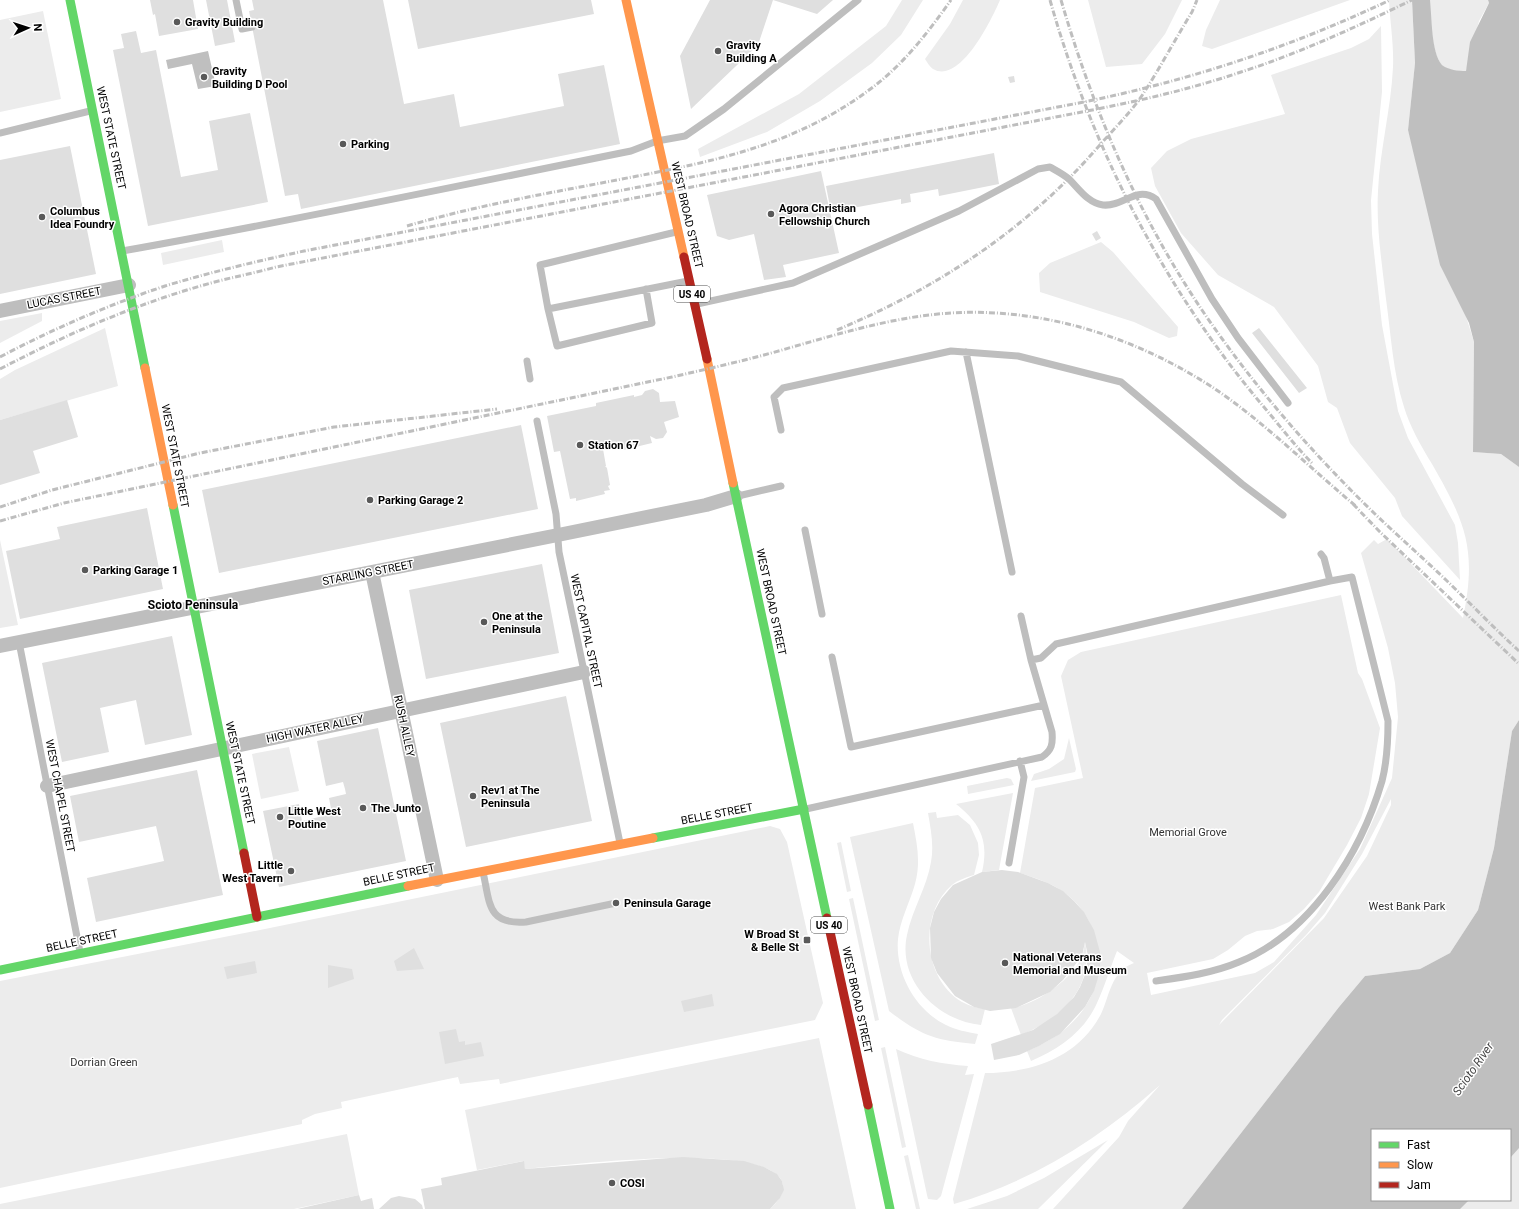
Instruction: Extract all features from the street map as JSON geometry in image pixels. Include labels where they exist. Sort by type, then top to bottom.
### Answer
[{"type":"street","name":"WEST STATE STREET","points":[[70,0],[257,917]]},
{"type":"street","name":"WEST BROAD STREET","points":[[626,0],[695,304],[890,1209]]},
{"type":"street","name":"LUCAS STREET","points":[[0,311],[129,285]]},
{"type":"street","name":"STARLING STREET","points":[[0,646],[706,505],[736,496]]},
{"type":"street","name":"RUSH ALLEY","points":[[372,572],[437,880]]},
{"type":"street","name":"HIGH WATER ALLEY","points":[[47,786],[584,672]]},
{"type":"street","name":"BELLE STREET","points":[[0,970],[437,880],[804,809]]},
{"type":"lane","points":[[236,0],[242,29],[252,28]]},
{"type":"lane","points":[[122,251],[205,237],[344,208],[414,196],[631,151],[657,141],[685,136],[724,109],[858,0]]},
{"type":"lane","points":[[0,133],[93,110]]},
{"type":"lane","points":[[695,304],[793,283],[959,211],[1038,169],[1050,167],[1068,179],[1092,202],[1103,205],[1115,204],[1135,195],[1148,194],[1156,199],[1212,298],[1238,338],[1288,403]]},
{"type":"lane","points":[[646,289],[652,323],[557,346],[548,309],[540,265],[678,231]]},
{"type":"lane","points":[[548,309],[689,281]]},
{"type":"lane","points":[[781,430],[774,397],[783,388],[951,351],[1018,356],[1121,382],[1242,484],[1283,515]]},
{"type":"lane","points":[[966,352],[1012,572]]},
{"type":"lane","points":[[527,361],[530,379]]},
{"type":"lane","name":"WEST CAPITAL STREET","points":[[537,421],[556,514],[559,552],[620,845]]},
{"type":"lane","points":[[736,496],[782,486]]},
{"type":"lane","points":[[805,530],[822,614]]},
{"type":"lane","points":[[1321,554],[1324,558],[1330,581]]},
{"type":"lane","points":[[1031,660],[1040,658],[1056,644],[1352,577],[1388,721],[1388,742],[1382,780],[1368,820],[1341,870],[1316,906],[1295,928],[1270,945],[1240,962],[1195,975],[1156,981]]},
{"type":"lane","points":[[804,809],[1042,757],[1048,752],[1053,743],[1052,732],[1031,660],[1021,616]]},
{"type":"lane","name":"WEST CHAPEL STREET","points":[[19,642],[80,953]]},
{"type":"lane","points":[[832,657],[851,747],[1044,705]]},
{"type":"lane","points":[[1008,863],[1024,777],[1020,761]]},
{"type":"lane","points":[[483,872],[492,910],[501,919],[511,923],[526,922],[616,903]]},
{"type":"green space","points":[[902,0],[923,0],[901,35],[872,63],[820,101],[767,132],[700,157],[698,149],[799,94],[886,26]]},
{"type":"green space","points":[[963,0],[1000,0],[990,21],[974,48],[964,59],[954,68],[943,71],[933,69],[925,59],[950,24]]},
{"type":"green space","points":[[1088,0],[1182,0],[1165,34],[1142,64],[1106,67]]},
{"type":"green space","points":[[1220,0],[1350,0],[1212,49],[1202,46],[1206,30]]},
{"type":"green space","points":[[1389,0],[1412,0],[1415,63],[1408,130],[1474,342],[1473,452],[1501,454],[1519,467],[1519,720],[1512,731],[1494,848],[1478,910],[1450,953],[1420,969],[1365,976],[1339,1007],[1182,1209],[1053,1209],[1119,1137],[1128,1121],[1160,1085],[1113,1123],[1064,1156],[1011,1183],[954,1204],[953,1199],[985,1073],[1019,1070],[1036,1066],[1052,1060],[1080,1042],[1101,1014],[1112,984],[1120,972],[1134,963],[1117,951],[1100,997],[1085,1023],[1061,1045],[1031,1061],[1027,1051],[1052,1039],[1067,1028],[1085,1007],[1093,992],[1099,961],[1093,929],[1085,914],[1075,902],[1052,885],[1020,873],[1035,788],[1083,778],[1061,676],[1068,660],[1081,652],[1341,595],[1358,673],[1362,679],[1380,728],[1369,794],[1361,818],[1319,892],[1304,909],[1289,922],[1273,929],[1257,931],[1245,936],[1228,950],[1213,959],[1147,973],[1151,995],[1255,973],[1274,962],[1316,915],[1360,849],[1392,778],[1398,717],[1395,683],[1388,648],[1361,553],[1374,540],[1378,544],[1387,539],[1463,618],[1469,574],[1466,538],[1453,503],[1409,422],[1400,394],[1391,340],[1379,232],[1378,205],[1379,175],[1393,67]],"holes":[[[1391,799],[1391,805],[1367,856],[1324,918],[1219,1025],[1222,1020],[1306,935],[1325,913],[1362,854]]]},
{"type":"green space","points":[[1430,0],[1488,0],[1489,3],[1479,21],[1466,71],[1444,67],[1438,59],[1432,34]]},
{"type":"green space","points":[[43,11],[61,99],[0,112],[0,20]]},
{"type":"green space","points":[[1381,26],[1382,92],[1371,200],[1372,234],[1382,325],[1398,411],[1408,438],[1455,525],[1458,543],[1460,580],[1402,516],[1395,498],[1350,443],[1337,408],[1328,402],[1318,366],[1274,307],[1218,275],[1181,233],[1155,186],[1151,168],[1167,151],[1191,139],[1285,114],[1271,75],[1351,48],[1369,39]]},
{"type":"green space","points":[[222,240],[224,252],[163,265],[161,253]]},
{"type":"green space","points":[[1101,242],[1113,252],[1178,327],[1177,336],[1169,338],[1134,322],[1040,292],[1039,273],[1050,263]]},
{"type":"green space","points":[[42,313],[42,321],[0,343],[0,321]]},
{"type":"green space","points":[[105,328],[118,386],[0,420],[0,379],[15,370]]},
{"type":"green space","points":[[0,540],[18,625],[0,628]]},
{"type":"green space","points":[[1069,738],[1076,769],[1075,772],[1031,781],[1034,774],[1049,769],[1064,759]]},
{"type":"green space","points":[[289,747],[299,791],[261,799],[252,754]]},
{"type":"green space","points":[[1007,778],[1011,779],[1014,785],[968,794],[967,786]]},
{"type":"green space","points":[[1013,793],[999,870],[982,872],[984,851],[981,834],[972,819],[956,804]]},
{"type":"green space","points":[[936,812],[937,818],[958,815],[970,825],[978,843],[979,855],[974,875],[960,880],[952,885],[941,897],[934,912],[930,929],[930,946],[933,963],[939,978],[949,992],[962,1002],[974,1007],[985,1009],[981,1025],[965,1022],[950,1016],[936,1007],[924,996],[915,983],[908,968],[906,952],[907,935],[929,871],[932,856],[932,838],[928,813]]},
{"type":"green space","points":[[913,823],[917,846],[918,868],[915,884],[899,932],[898,952],[900,965],[909,989],[925,1010],[950,1027],[978,1034],[975,1044],[949,1041],[929,1035],[911,1026],[889,1011],[850,837]]},
{"type":"green space","name":"Dorrian Green","points":[[770,826],[780,829],[787,842],[823,1003],[815,1020],[500,1084],[499,1079],[460,1084],[458,1077],[448,1079],[341,1102],[342,1108],[315,1114],[302,1120],[302,1124],[0,1188],[0,981],[260,930]]},
{"type":"green space","points":[[841,842],[851,891],[847,892],[837,843]]},
{"type":"green space","points":[[853,898],[879,1020],[875,1021],[849,899]]},
{"type":"green space","points":[[1085,942],[1087,959],[1085,974],[1080,987],[1072,999],[1050,1020],[1021,1035],[1011,1008],[1021,1006],[1042,997],[1070,974],[1082,957]]},
{"type":"green space","points":[[819,1038],[856,1209],[770,1209],[779,1199],[783,1191],[780,1178],[763,1167],[735,1161],[699,1158],[659,1158],[525,1169],[523,1161],[477,1170],[465,1110]]},
{"type":"green space","points":[[885,1047],[906,1147],[902,1148],[881,1048]]},
{"type":"green space","points":[[896,1049],[931,1061],[968,1066],[965,1075],[974,1074],[941,1196],[937,1200],[928,1199]]},
{"type":"green space","points":[[347,1134],[359,1195],[294,1209],[0,1209],[0,1204]]},
{"type":"green space","points":[[1108,1140],[1038,1209],[967,1209],[1007,1196],[1044,1178]]},
{"type":"green space","points":[[1519,1146],[1519,1209],[1459,1209],[1467,1201],[1511,1201],[1511,1154]]},
{"type":"green space","points":[[908,1155],[920,1209],[916,1209],[904,1156]]},
{"type":"water","points":[[1412,0],[1430,0],[1434,43],[1438,59],[1442,65],[1450,69],[1466,71],[1470,42],[1489,3],[1488,0],[1519,0],[1519,467],[1501,454],[1473,452],[1474,342],[1469,323],[1440,265],[1408,130],[1415,63]]},
{"type":"water","name":"Gravity Building D Pool","points":[[208,51],[216,86],[198,89],[192,64],[168,69],[166,60]]},
{"type":"water","name":"Scioto River","points":[[1519,720],[1519,1148],[1511,1157],[1511,1129],[1371,1129],[1371,1201],[1468,1201],[1460,1209],[1182,1209],[1339,1007],[1365,976],[1420,969],[1450,953],[1478,910],[1494,848],[1512,731]]},
{"type":"building","name":"Gravity Building","points":[[150,0],[193,0],[198,29],[159,36],[155,14],[153,15]]},
{"type":"building","points":[[206,0],[227,0],[235,42],[215,46]]},
{"type":"building","name":"Parking","points":[[252,0],[383,0],[404,104],[454,94],[460,127],[564,106],[558,74],[604,65],[620,144],[301,209],[298,194],[285,196],[249,11],[254,10]]},
{"type":"building","points":[[408,0],[591,0],[594,14],[418,49]]},
{"type":"building","name":"Gravity Building A","points":[[710,0],[773,0],[758,45],[691,109],[680,56]]},
{"type":"building","points":[[773,0],[833,0],[817,14]]},
{"type":"building","points":[[136,31],[141,53],[156,50],[181,177],[218,170],[209,121],[250,113],[268,202],[148,226],[113,50],[124,48],[121,34]]},
{"type":"building","points":[[1014,76],[1015,82],[1010,83],[1008,77]]},
{"type":"building","name":"Columbus Idea Foundry","points":[[70,146],[96,274],[0,294],[0,160]]},
{"type":"building","points":[[994,153],[999,184],[939,196],[938,189],[910,194],[911,202],[901,204],[901,199],[831,212],[826,186]]},
{"type":"building","name":"Agora Christian Fellowship Church","points":[[821,171],[839,253],[783,265],[786,277],[764,280],[754,234],[729,240],[717,236],[707,195]]},
{"type":"building","points":[[1097,231],[1101,238],[1096,241],[1092,234]]},
{"type":"building","points":[[1259,328],[1307,388],[1299,393],[1252,333]]},
{"type":"building","name":"Station 67","points":[[653,389],[659,393],[660,402],[675,401],[679,417],[664,422],[667,432],[663,438],[656,439],[650,436],[652,443],[623,450],[622,442],[600,447],[603,449],[605,466],[607,468],[610,485],[608,486],[610,490],[604,491],[605,494],[576,501],[576,498],[570,499],[560,451],[554,452],[547,416],[596,406],[596,403],[634,395],[634,397],[642,395],[645,391]]},
{"type":"building","points":[[67,400],[78,437],[33,451],[40,473],[0,485],[0,420]]},
{"type":"building","name":"Parking Garage 2","points":[[521,425],[538,509],[219,573],[202,490]]},
{"type":"building","name":"Parking Garage 1","points":[[147,508],[163,589],[20,619],[6,551],[60,539],[57,527]]},
{"type":"building","name":"One at the Peninsula","points":[[542,564],[559,653],[426,679],[409,590]]},
{"type":"building","points":[[172,636],[192,735],[145,745],[136,700],[100,708],[109,752],[62,762],[42,663]]},
{"type":"building","points":[[566,696],[592,821],[466,847],[440,723]]},
{"type":"building","name":"The Junto","points":[[378,728],[406,861],[279,887],[263,811],[299,804],[302,821],[332,814],[329,798],[346,794],[345,789],[343,782],[326,786],[317,741]]},
{"type":"building","points":[[197,770],[223,895],[96,922],[87,878],[164,861],[156,826],[79,842],[70,796]]},
{"type":"building","name":"National Veterans Memorial and Museum","points":[[1002,870],[1018,872],[1048,883],[1063,891],[1074,901],[1084,912],[1094,930],[1100,952],[1100,971],[1094,991],[1085,1007],[1060,1034],[1019,1055],[994,1060],[991,1044],[1033,1030],[1057,1014],[1074,997],[1086,972],[1088,956],[1085,942],[1082,956],[1063,980],[1050,992],[1016,1008],[990,1011],[974,1007],[955,996],[937,973],[931,958],[930,928],[934,912],[941,899],[953,885],[982,872]]},
{"type":"building","points":[[414,948],[424,969],[397,971],[394,961]]},
{"type":"building","points":[[255,961],[257,973],[227,979],[224,967]]},
{"type":"building","points":[[328,965],[352,969],[354,979],[328,988]]},
{"type":"building","points":[[712,994],[714,1006],[684,1012],[681,1001]]},
{"type":"building","points":[[456,1029],[459,1042],[465,1041],[465,1045],[481,1042],[484,1056],[445,1064],[439,1032]]},
{"type":"building","name":"COSI","points":[[683,1157],[744,1161],[764,1167],[777,1174],[782,1181],[784,1190],[780,1198],[770,1209],[425,1209],[421,1189],[442,1185],[441,1178],[524,1161],[525,1169]]},
{"type":"building","points":[[359,1195],[361,1201],[372,1198],[374,1209],[297,1209]]},
{"type":"building","points":[[399,1196],[415,1199],[422,1205],[423,1209],[379,1209],[391,1198]]},
{"type":"railway","points":[[407,226],[541,194],[691,165],[756,148],[787,136],[848,105],[888,75],[917,45],[951,0]]},
{"type":"railway","points":[[1050,0],[1088,112],[1111,166],[1137,218],[1166,270],[1197,319],[1232,367],[1290,439],[1312,463]]},
{"type":"railway","points":[[1061,0],[1089,86],[1143,210],[1164,250],[1213,326],[1269,400],[1331,470],[1519,651]]},
{"type":"railway","points":[[837,330],[911,295],[945,275],[1011,230],[1042,204],[1071,176],[1130,112],[1153,79],[1192,12],[1197,0]]},
{"type":"railway","points":[[0,357],[60,327],[102,309],[165,286],[217,271],[304,251],[1084,102],[1124,93],[1202,72],[1278,47],[1315,33],[1390,0]]},
{"type":"railway","points":[[0,369],[103,320],[157,300],[219,281],[276,267],[1145,99],[1222,78],[1285,57],[1349,30],[1412,0]]},
{"type":"railway","points":[[0,521],[64,503],[672,377],[753,358],[887,322],[929,315],[966,312],[1002,313],[1039,318],[1075,326],[1110,336],[1177,366],[1209,385],[1247,412],[1357,507]]},
{"type":"railway","points":[[0,507],[52,490],[200,453],[334,427],[497,409]]},
{"type":"railway","points":[[1353,504],[1380,532],[1519,664]]},
{"type":"traffic: fast","points":[[70,0],[145,368]]},
{"type":"traffic: fast","points":[[733,483],[827,918]]},
{"type":"traffic: fast","points":[[173,505],[244,853]]},
{"type":"traffic: fast","points":[[653,838],[804,809]]},
{"type":"traffic: fast","points":[[0,970],[408,886]]},
{"type":"traffic: fast","points":[[868,1105],[890,1209]]},
{"type":"traffic: slow","points":[[626,0],[684,257]]},
{"type":"traffic: slow","points":[[707,359],[733,483]]},
{"type":"traffic: slow","points":[[145,368],[173,505]]},
{"type":"traffic: slow","points":[[408,886],[653,838]]},
{"type":"traffic: jam","points":[[684,257],[707,359]]},
{"type":"traffic: jam","points":[[244,853],[257,917]]},
{"type":"traffic: jam","points":[[827,918],[868,1105]]},
{"type":"place","name":"Gravity Building","points":[[177,22]]},
{"type":"place","name":"Gravity Building A","points":[[718,51]]},
{"type":"place","name":"Gravity Building D Pool","points":[[204,77]]},
{"type":"place","name":"Parking","points":[[343,144]]},
{"type":"place","name":"Agora Christian Fellowship Church","points":[[771,214]]},
{"type":"place","name":"Columbus Idea Foundry","points":[[42,217]]},
{"type":"place","name":"Station 67","points":[[580,445]]},
{"type":"place","name":"Parking Garage 2","points":[[370,500]]},
{"type":"place","name":"Parking Garage 1","points":[[85,570]]},
{"type":"place","name":"One at the Peninsula","points":[[484,622]]},
{"type":"place","name":"Rev1 at The Peninsula","points":[[473,796]]},
{"type":"place","name":"The Junto","points":[[363,808]]},
{"type":"place","name":"Little West Poutine","points":[[280,817]]},
{"type":"place","name":"Little West Tavern","points":[[291,871]]},
{"type":"place","name":"Peninsula Garage","points":[[616,903]]},
{"type":"place","name":"W Broad St & Belle St","points":[[807,940]]},
{"type":"place","name":"National Veterans Memorial and Museum","points":[[1005,963]]},
{"type":"place","name":"COSI","points":[[612,1183]]},
{"type":"district","name":"Scioto Peninsula","points":[[193,605]]},
{"type":"park label","name":"Memorial Grove","points":[[1188,832]]},
{"type":"park label","name":"West Bank Park","points":[[1407,906]]}]
